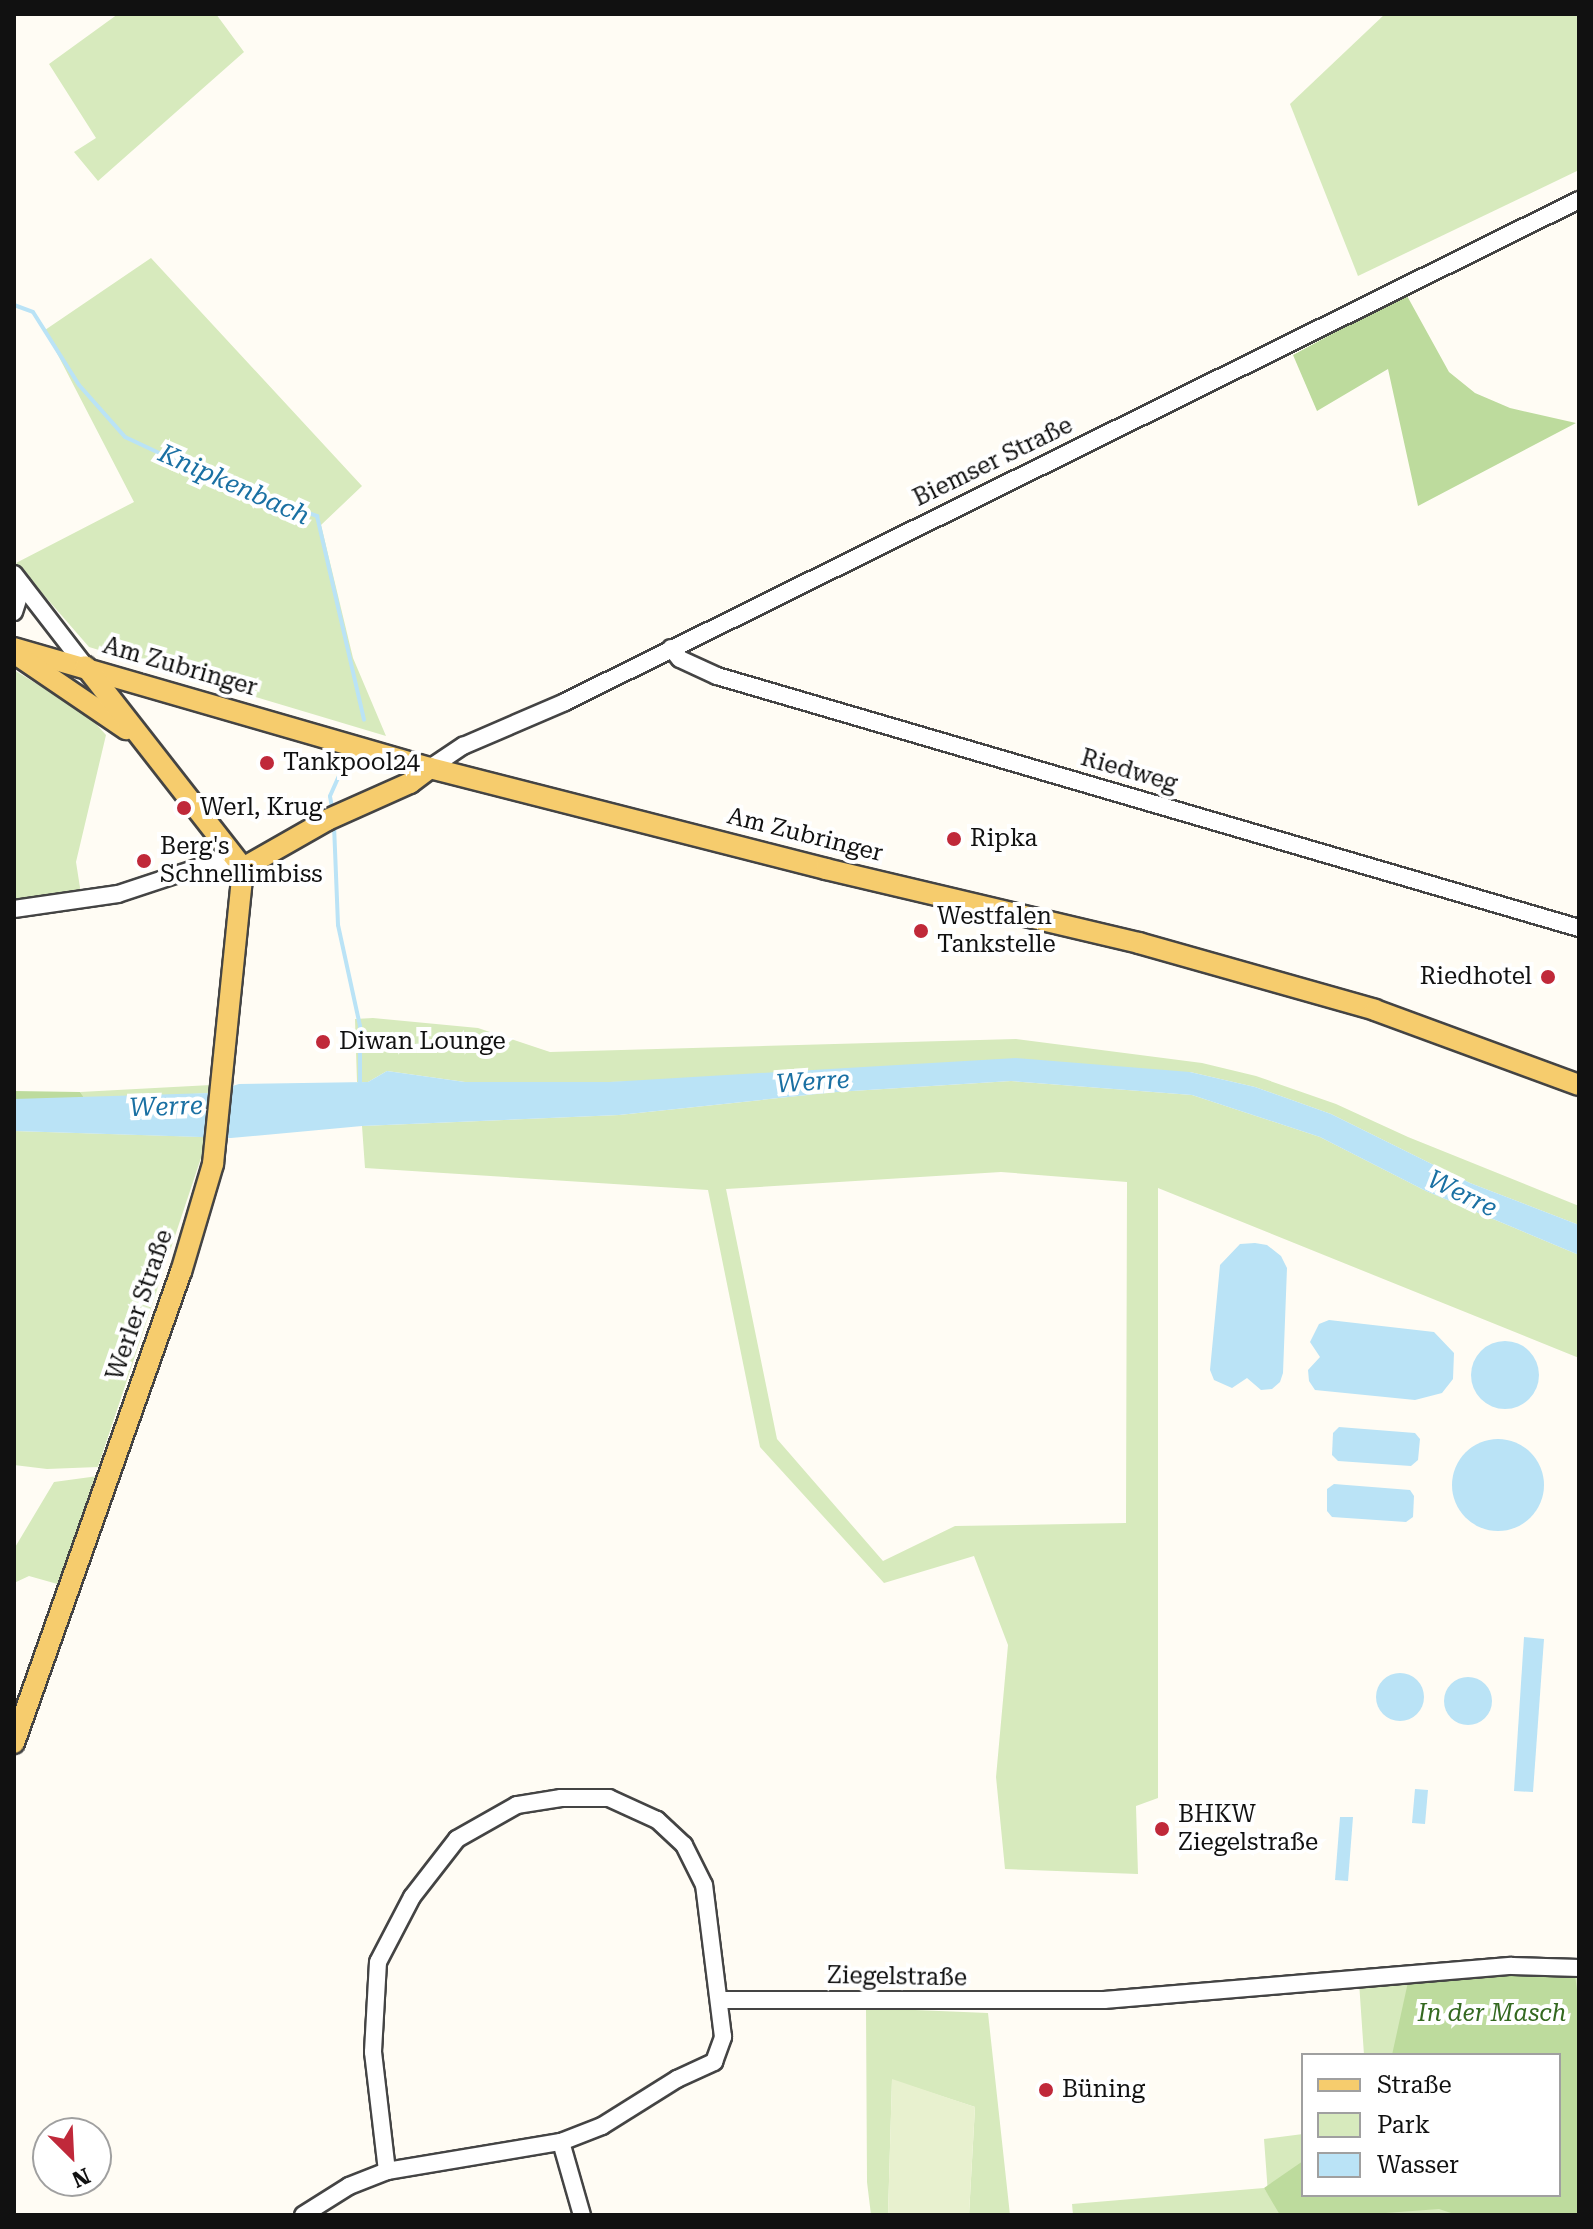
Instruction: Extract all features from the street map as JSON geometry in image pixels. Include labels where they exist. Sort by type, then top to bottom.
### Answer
[{"type":"main road","name":"Am Zubringer","points":[[14,650],[85,666],[430,768],[826,869],[1139,943],[1375,1010],[1579,1085]]},
{"type":"main road","points":[[14,650],[139,739]]},
{"type":"main road","points":[[85,666],[238,862],[410,783],[430,768]]},
{"type":"main road","name":"Werler Straße","points":[[14,1743],[181,1272],[213,1164],[223,1086],[238,862]]},
{"type":"street","name":"Biemser Straße","points":[[430,768],[463,746],[516,725],[1579,200]]},
{"type":"street","points":[[14,612],[18,580]]},
{"type":"street","points":[[18,580],[85,666]]},
{"type":"street","name":"Riedweg","points":[[671,648],[680,659],[717,676],[1579,928]]},
{"type":"street","points":[[14,909],[118,894],[238,862]]},
{"type":"street","points":[[303,2215],[349,2186],[387,2171],[561,2142],[602,2126],[677,2079],[714,2062],[723,2037],[721,2000],[704,1885],[684,1845],[657,1820],[609,1798],[561,1798],[517,1805],[457,1839],[412,1897],[378,1962],[373,2052],[387,2171]]},
{"type":"street","name":"Ziegelstraße","points":[[721,2000],[1104,2000],[1512,1966],[1579,1968]]},
{"type":"street","points":[[561,2142],[582,2215]]},
{"type":"green space","points":[[118,14],[216,14],[244,52],[98,181],[74,152],[96,138],[49,64]]},
{"type":"green space","points":[[1385,14],[1579,14],[1579,170],[1358,276],[1290,104]]},
{"type":"green space","points":[[151,258],[362,486],[321,525],[353,658],[386,736],[89,647],[16,563],[134,502],[45,330]]},
{"type":"green space","points":[[1406,294],[1449,372],[1475,393],[1510,408],[1576,423],[1418,506],[1388,369],[1317,411],[1293,355]]},
{"type":"green space","points":[[14,670],[88,715],[106,735],[76,862],[81,894],[14,902]]},
{"type":"green space","points":[[355,1019],[478,1028],[550,1052],[1016,1039],[1202,1063],[1256,1076],[1336,1104],[1408,1137],[1579,1206],[1579,1225],[1470,1183],[1331,1114],[1255,1087],[1190,1072],[465,1082],[387,1071],[368,1082],[357,1082]]},
{"type":"green space","points":[[1011,1081],[1192,1095],[1320,1137],[1426,1191],[1579,1255],[1579,1358],[1158,1188],[1158,1798],[1136,1806],[1138,1874],[1005,1869],[996,1777],[1008,1645],[974,1556],[884,1583],[760,1447],[708,1190],[365,1168],[362,1126],[619,1115],[836,1092]],"holes":[[[1001,1172],[1127,1182],[1126,1523],[955,1526],[883,1561],[777,1439],[726,1189]]]},
{"type":"green space","points":[[211,1085],[210,1093],[86,1100],[80,1092]]},
{"type":"green space","points":[[14,1091],[80,1092],[86,1100],[14,1099]]},
{"type":"green space","points":[[14,1131],[205,1137],[201,1158],[98,1467],[47,1469],[14,1465]]},
{"type":"green space","points":[[98,1476],[61,1585],[29,1576],[14,1583],[14,1549],[54,1482]]},
{"type":"green space","name":"In der Masch","points":[[1481,1973],[1579,1975],[1579,2215],[1073,2215],[1072,2204],[1264,2188],[1268,2194],[1264,2139],[1301,2134],[1301,2197],[1561,2197],[1561,2053],[1364,2053],[1359,1982]]},
{"type":"green space","name":"In der Masch","points":[[1525,1974],[1575,1975],[1579,2004],[1579,2215],[1457,2215],[1439,2209],[1359,2215],[1280,2215],[1264,2188],[1301,2162],[1301,2197],[1561,2197],[1561,2053],[1392,2053],[1408,1982]]},
{"type":"green space","points":[[866,2008],[988,2013],[1010,2215],[969,2215],[975,2107],[892,2080],[888,2215],[871,2215],[867,2182]]},
{"type":"green space","points":[[892,2079],[975,2107],[969,2215],[888,2215]]},
{"type":"water","name":"Werre","points":[[1016,1058],[1190,1072],[1255,1087],[1331,1114],[1470,1183],[1579,1225],[1579,1255],[1426,1191],[1320,1137],[1192,1095],[1011,1081],[836,1092],[619,1115],[362,1126],[231,1138],[14,1131],[14,1099],[210,1093],[239,1084],[368,1082],[387,1071],[465,1082],[609,1082]]},
{"type":"water","points":[[1240,1244],[1267,1245],[1281,1256],[1287,1268],[1283,1373],[1280,1382],[1272,1389],[1261,1390],[1247,1378],[1232,1388],[1214,1380],[1210,1370],[1220,1265]]},
{"type":"water","points":[[1329,1320],[1434,1332],[1454,1353],[1453,1379],[1442,1393],[1415,1400],[1315,1390],[1309,1381],[1308,1370],[1320,1357],[1310,1342],[1319,1324]]},
{"type":"water","points":[[1498,1341],[1512,1341],[1524,1346],[1534,1356],[1539,1375],[1534,1394],[1524,1404],[1512,1409],[1498,1409],[1486,1404],[1476,1394],[1471,1382],[1471,1368],[1476,1356],[1486,1346]]},
{"type":"water","points":[[1339,1427],[1415,1433],[1420,1439],[1418,1460],[1411,1466],[1338,1461],[1332,1455],[1333,1433]]},
{"type":"water","points":[[1498,1439],[1524,1447],[1536,1459],[1544,1485],[1536,1511],[1524,1523],[1498,1531],[1472,1523],[1460,1511],[1452,1485],[1460,1459],[1472,1447]]},
{"type":"water","points":[[1334,1484],[1410,1490],[1414,1496],[1413,1517],[1406,1522],[1332,1517],[1327,1511],[1327,1489]]},
{"type":"water","points":[[1524,1637],[1544,1639],[1533,1792],[1514,1791]]},
{"type":"water","points":[[1400,1673],[1417,1680],[1424,1697],[1417,1714],[1400,1721],[1383,1714],[1376,1697],[1383,1680]]},
{"type":"water","points":[[1468,1677],[1485,1684],[1492,1701],[1485,1718],[1468,1725],[1451,1718],[1444,1701],[1451,1684]]},
{"type":"water","points":[[1415,1789],[1428,1790],[1425,1824],[1412,1823]]},
{"type":"water","points":[[1340,1817],[1353,1817],[1348,1881],[1335,1880]]},
{"type":"waterway","name":"Knipkenbach","points":[[14,305],[33,312],[79,385],[125,437],[223,483],[317,516],[364,720]]},
{"type":"waterway","name":"Knipkenbach","points":[[333,812],[330,796],[342,769]]},
{"type":"waterway","name":"Knipkenbach","points":[[334,825],[338,925],[360,1026],[360,1085]]},
{"type":"waterway","points":[[1579,1491],[1579,1521]]},
{"type":"place","name":"Tankpool24","points":[[267,763]]},
{"type":"place","name":"Werl, Krug","points":[[184,808]]},
{"type":"place","name":"Ripka","points":[[954,839]]},
{"type":"place","name":"Berg's Schnellimbiss","points":[[144,861]]},
{"type":"place","name":"Westfalen Tankstelle","points":[[921,931]]},
{"type":"place","name":"Riedhotel","points":[[1548,977]]},
{"type":"place","name":"Diwan Lounge","points":[[323,1042]]},
{"type":"place","name":"BHKW Ziegelstraße","points":[[1162,1829]]},
{"type":"place","name":"Büning","points":[[1046,2090]]}]
